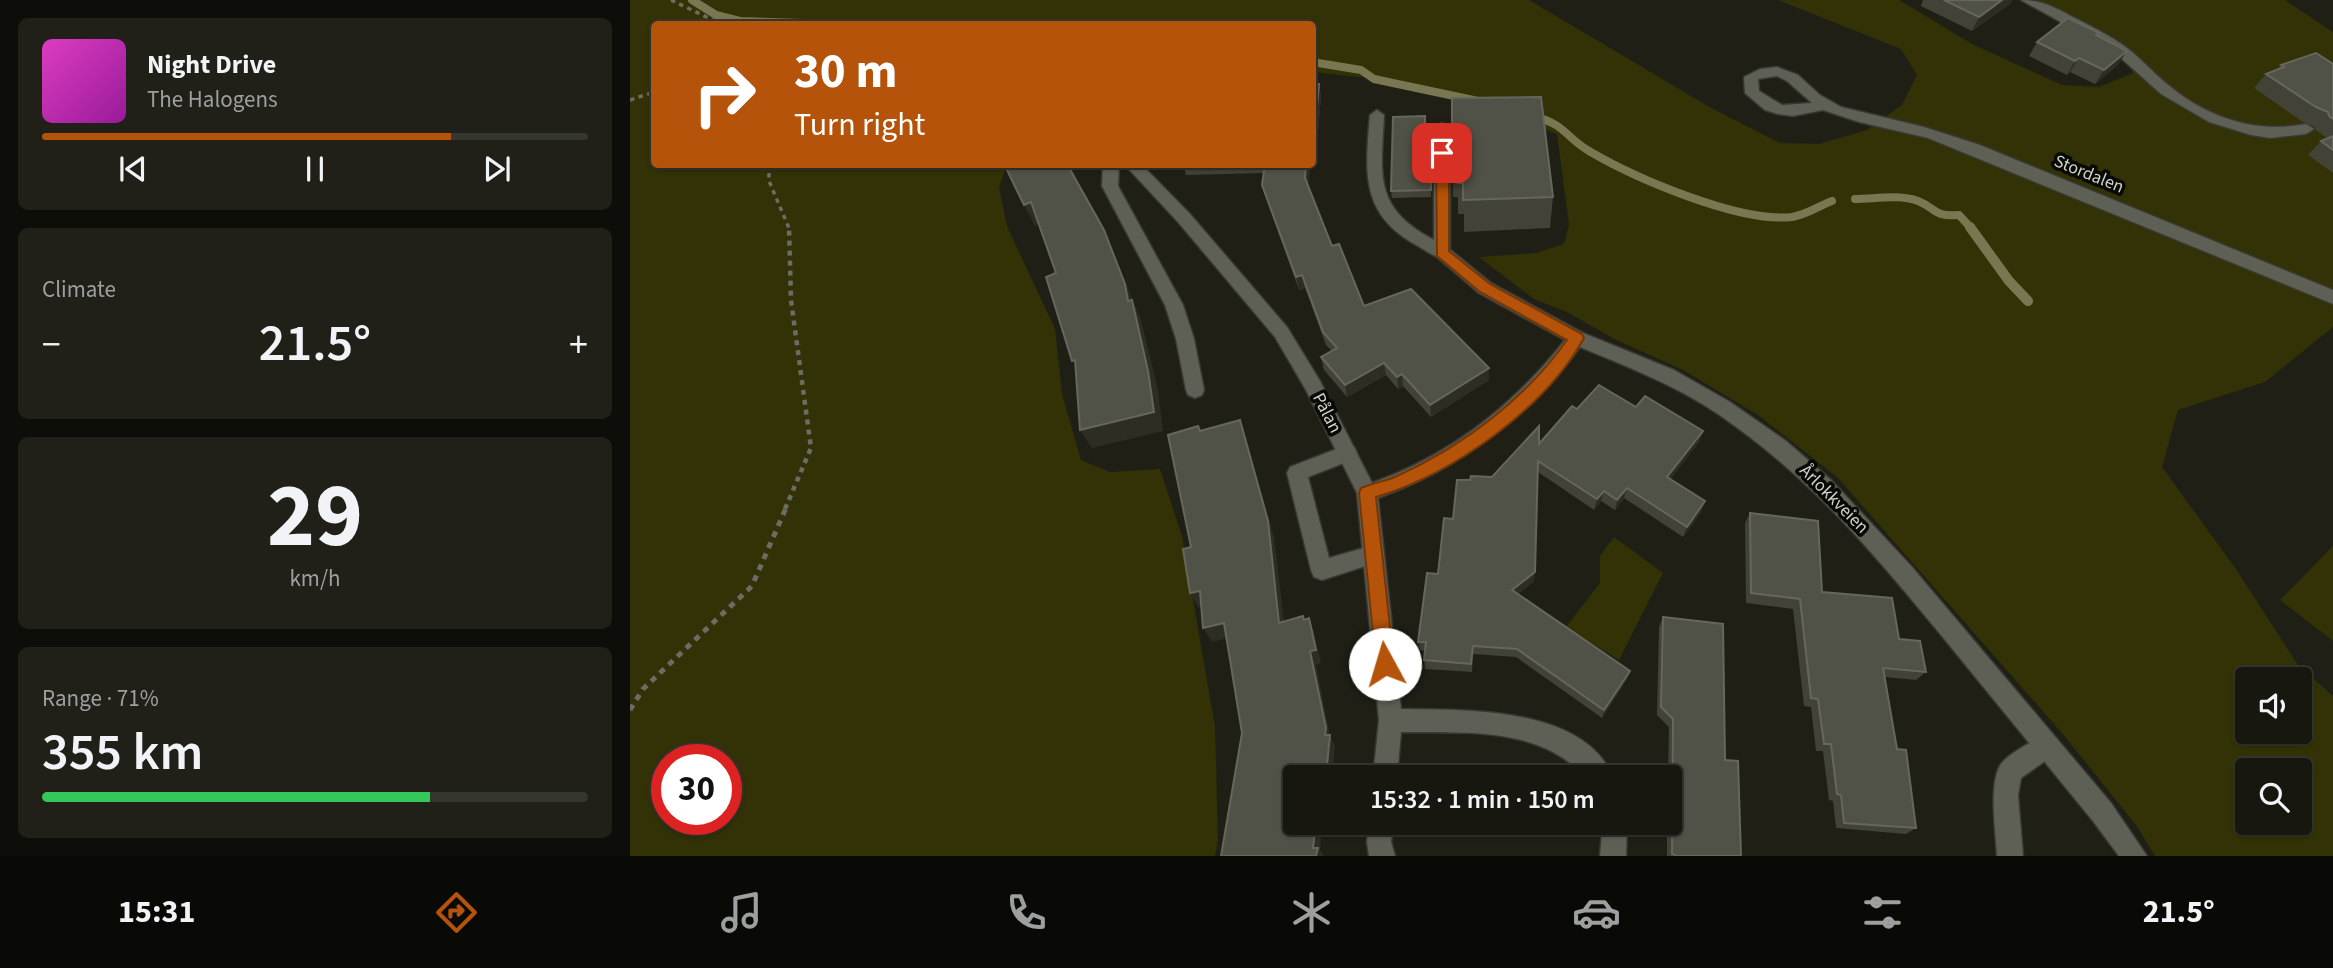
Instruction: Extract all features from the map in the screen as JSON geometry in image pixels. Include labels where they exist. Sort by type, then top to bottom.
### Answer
[{"type":"street","points":[[2028,0],[2116,47],[2165,90],[2205,114],[2229,124],[2266,132],[2290,134],[2306,129]]},
{"type":"street","name":"Stordalen","points":[[1824,104],[1858,117],[1919,130],[1975,149],[2333,297]]},
{"type":"street","name":"Årlokkveien","points":[[1377,114],[1373,184],[1381,203],[1399,227],[1442,253],[1485,288],[1577,338],[1667,375],[1723,407],[1779,447],[1824,486],[1904,574],[2047,746],[2134,856]]},
{"type":"street","points":[[1442,128],[1442,253]]},
{"type":"street","points":[[1111,168],[1110,186],[1174,305],[1185,339],[1195,390]]},
{"type":"street","name":"Pålan","points":[[1135,168],[1184,218],[1281,332],[1313,386],[1367,493],[1391,720],[1386,765]]},
{"type":"street","points":[[1367,493],[1401,482],[1481,437],[1521,403],[1558,365],[1577,338]]},
{"type":"street","points":[[1347,453],[1297,473],[1322,570],[1374,554]]},
{"type":"street","points":[[1391,720],[1511,726],[1546,733],[1577,750],[1590,765]]},
{"type":"street","points":[[2010,856],[2006,795],[2010,771],[2047,746]]},
{"type":"street","points":[[1380,835],[1382,856]]},
{"type":"street","points":[[1613,856],[1614,835]]},
{"type":"path","points":[[671,0],[715,21]]},
{"type":"path","points":[[630,100],[651,93]]},
{"type":"path","points":[[630,710],[643,689],[752,586],[811,448],[791,300],[789,225],[769,181],[769,168]]},
{"type":"shaded area","points":[[630,0],[1529,0],[1713,109],[1780,143],[1819,144],[1867,130],[1902,105],[1917,75],[1901,49],[1778,0],[1899,0],[1972,44],[2062,85],[2099,87],[2133,73],[2124,56],[2028,0],[2285,0],[2333,32],[2333,327],[2265,382],[2178,410],[2162,467],[2236,569],[2300,667],[2235,667],[2235,744],[2312,744],[2312,677],[2333,696],[2333,856],[2155,856],[2136,825],[2062,733],[1838,478],[1758,415],[1683,370],[1616,340],[1567,312],[1534,299],[1479,257],[1536,253],[1564,244],[1569,225],[1557,134],[1452,93],[1389,80],[1316,72],[1316,21],[651,21],[651,168],[1006,168],[999,187],[1007,226],[1055,329],[1062,394],[1081,460],[1110,472],[1160,469],[1182,536],[1215,727],[1218,841],[1215,856],[630,856]]},
{"type":"shaded area","points":[[1614,537],[1663,573],[1619,660],[1566,627],[1600,583],[1600,556]]},
{"type":"shaded area","points":[[2333,546],[2333,641],[2280,600]]},
{"type":"building","points":[[1944,0],[2002,0],[1979,17]]},
{"type":"building","points":[[2068,18],[2127,51],[2104,70],[2079,58],[2075,61],[2037,42]]},
{"type":"building","points":[[2316,53],[2333,64],[2333,119],[2328,112],[2266,74],[2284,67],[2281,65]]},
{"type":"building","points":[[1316,84],[1319,84],[1316,118]]},
{"type":"building","points":[[1541,97],[1553,197],[1463,200],[1463,183],[1458,183],[1457,165],[1452,165],[1452,98]]},
{"type":"building","points":[[1425,116],[1425,124],[1431,124],[1431,190],[1391,191],[1393,117]]},
{"type":"building","points":[[2333,136],[2333,150],[2321,141]]},
{"type":"building","points":[[1006,168],[1069,168],[1104,230],[1125,284],[1128,301],[1132,300],[1154,412],[1080,430],[1075,360],[1072,361],[1046,277],[1056,273],[1031,202],[1024,205]]},
{"type":"building","points":[[1264,168],[1306,168],[1305,178],[1332,246],[1339,244],[1364,306],[1411,289],[1489,368],[1430,405],[1402,374],[1397,377],[1384,363],[1345,385],[1321,357],[1337,348],[1323,332],[1302,275],[1296,277],[1262,185]]},
{"type":"building","points":[[1599,385],[1636,407],[1645,396],[1703,431],[1667,477],[1705,501],[1687,527],[1627,488],[1617,500],[1604,491],[1597,499],[1538,461],[1535,572],[1512,590],[1630,671],[1604,710],[1517,649],[1473,646],[1471,664],[1424,660],[1426,642],[1418,642],[1427,573],[1438,574],[1444,518],[1453,519],[1457,480],[1470,480],[1471,476],[1492,477],[1539,426],[1539,444],[1572,406],[1577,409]]},
{"type":"building","points":[[1240,420],[1268,521],[1279,623],[1303,616],[1304,620],[1309,618],[1316,650],[1310,651],[1326,728],[1325,735],[1330,735],[1327,765],[1283,765],[1283,835],[1314,835],[1313,848],[1318,848],[1316,856],[1221,856],[1242,733],[1224,623],[1203,628],[1200,591],[1190,593],[1183,549],[1191,547],[1168,435],[1198,426],[1200,431]]},
{"type":"building","points":[[1750,513],[1818,521],[1822,592],[1892,598],[1899,639],[1920,641],[1926,672],[1883,668],[1897,749],[1906,750],[1916,828],[1844,823],[1841,795],[1837,794],[1831,744],[1824,744],[1818,699],[1811,698],[1800,599],[1751,593]]},
{"type":"building","points":[[1663,617],[1723,624],[1725,760],[1738,761],[1741,856],[1672,854],[1672,835],[1682,835],[1682,765],[1673,765],[1673,719],[1661,707]]},
{"type":"waterway","points":[[692,0],[716,15],[740,21]]},
{"type":"waterway","points":[[1316,63],[1361,70],[1374,79],[1478,101]]},
{"type":"waterway","points":[[1531,116],[1551,122],[1589,151],[1633,174],[1717,206],[1770,217],[1792,217],[1832,201]]},
{"type":"waterway","points":[[1855,199],[1911,199],[1940,214],[1959,215],[1971,228]]},
{"type":"waterway","points":[[1970,227],[2009,281],[2028,301]]},
{"type":"route","points":[[1385,664],[1367,493],[1401,482],[1435,465],[1485,434],[1521,403],[1558,365],[1577,338],[1485,288],[1442,253],[1442,153]]}]
